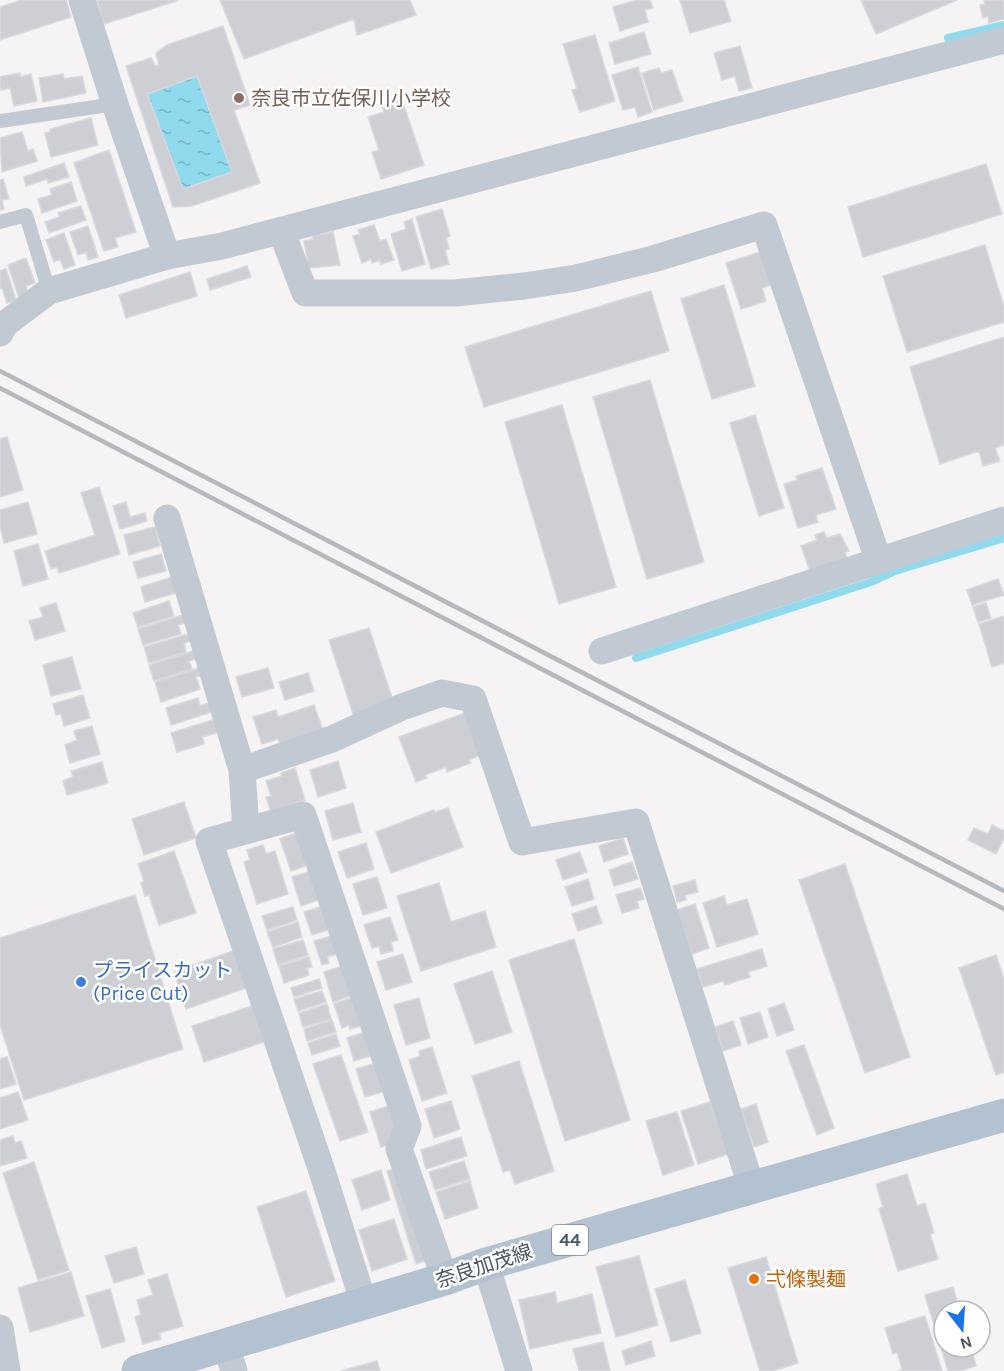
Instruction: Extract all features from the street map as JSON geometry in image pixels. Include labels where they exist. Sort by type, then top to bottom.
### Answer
[{"type":"main road","name":"奈良加茂線","points":[[138,1371],[230,1358],[364,1304],[486,1264],[1004,1115]]},
{"type":"street","points":[[82,0],[167,256]]},
{"type":"street","points":[[2,326],[49,291],[167,256],[222,246],[1004,40]]},
{"type":"street","points":[[281,230],[305,293],[455,293],[576,278],[653,259],[764,225],[879,560]]},
{"type":"street","points":[[167,518],[242,770],[246,831]]},
{"type":"street","points":[[602,651],[1004,520]]},
{"type":"street","points":[[242,770],[332,739],[402,707],[442,693],[473,699],[522,842],[636,822],[752,1189]]},
{"type":"street","points":[[364,1304],[322,1171],[209,841],[303,815],[408,1126],[399,1149],[445,1279]]},
{"type":"street","points":[[486,1264],[519,1371]]},
{"type":"street","points":[[0,1328],[7,1371]]},
{"type":"lane","points":[[0,121],[115,104]]},
{"type":"lane","points":[[0,222],[26,215],[49,291]]},
{"type":"water","points":[[197,76],[232,172],[183,189],[147,94]]},
{"type":"building","points":[[22,0],[66,0],[71,17],[0,40],[0,7]]},
{"type":"building","points":[[97,0],[176,0],[177,1],[104,24]]},
{"type":"building","points":[[220,0],[410,0],[416,15],[357,35],[354,19],[244,59]]},
{"type":"building","points":[[637,0],[650,0],[653,8],[645,10],[648,22],[620,31],[613,7]]},
{"type":"building","points":[[680,0],[724,0],[731,21],[690,33]]},
{"type":"building","points":[[861,0],[957,0],[876,34]]},
{"type":"building","points":[[984,0],[1004,0],[1004,19],[989,23],[988,16],[983,18],[980,5],[985,4]]},
{"type":"building","points":[[223,26],[250,105],[234,110],[260,183],[192,206],[173,207],[126,66],[151,58],[155,66],[159,65],[156,53],[167,45]],"holes":[[[197,76],[232,172],[183,189],[147,94]]]},
{"type":"building","points":[[644,32],[651,54],[615,64],[609,43]]},
{"type":"building","points":[[595,35],[615,101],[580,112],[572,90],[577,89],[563,44]]},
{"type":"building","points":[[740,46],[752,88],[739,91],[735,76],[722,80],[714,53]]},
{"type":"building","points":[[638,67],[652,112],[638,117],[635,107],[623,110],[612,75]]},
{"type":"building","points":[[659,68],[661,73],[672,70],[683,101],[654,110],[642,73]]},
{"type":"building","points":[[20,73],[20,77],[31,74],[37,101],[14,106],[10,88],[1,90],[0,77]]},
{"type":"building","points":[[63,74],[64,79],[82,76],[86,93],[43,102],[39,78]]},
{"type":"building","points":[[400,94],[424,165],[381,179],[372,152],[379,150],[368,117],[384,112],[380,101]]},
{"type":"building","points":[[91,118],[98,145],[51,157],[45,133],[50,132],[50,129]]},
{"type":"building","points":[[22,132],[28,151],[33,149],[37,161],[2,172],[0,138]]},
{"type":"building","points":[[109,150],[136,232],[115,238],[118,247],[104,251],[74,163]]},
{"type":"building","points":[[64,163],[69,177],[48,183],[47,179],[26,186],[24,177]]},
{"type":"building","points":[[986,164],[1002,214],[863,257],[848,207]]},
{"type":"building","points":[[3,179],[9,199],[2,200],[4,209],[0,210],[0,180]]},
{"type":"building","points":[[71,182],[77,201],[42,213],[38,199],[52,195],[50,189]]},
{"type":"building","points":[[81,206],[86,220],[49,233],[45,222],[60,217],[58,213]]},
{"type":"building","points":[[442,209],[450,236],[446,238],[449,249],[445,250],[449,264],[431,269],[416,217]]},
{"type":"building","points":[[412,219],[425,264],[402,271],[391,234],[406,229],[404,222]]},
{"type":"building","points":[[374,225],[380,241],[386,239],[394,260],[381,264],[380,260],[372,263],[371,259],[362,263],[353,236],[360,234],[358,230]]},
{"type":"building","points":[[88,226],[98,257],[88,260],[86,252],[78,255],[70,232]]},
{"type":"building","points":[[333,232],[340,265],[309,268],[304,241],[313,239],[313,236]]},
{"type":"building","points":[[64,233],[75,265],[64,269],[60,259],[54,262],[46,240]]},
{"type":"building","points":[[985,245],[1004,307],[1004,322],[907,352],[883,276]]},
{"type":"building","points":[[763,251],[773,284],[762,288],[766,301],[741,309],[726,263]]},
{"type":"building","points":[[26,258],[35,283],[26,286],[28,294],[19,298],[8,265]]},
{"type":"building","points":[[247,266],[251,277],[210,290],[207,279]]},
{"type":"building","points":[[6,269],[16,300],[7,303],[2,288],[0,288],[0,271]]},
{"type":"building","points":[[190,272],[197,296],[126,318],[119,295]]},
{"type":"building","points":[[724,285],[755,386],[712,399],[681,299]]},
{"type":"building","points":[[651,291],[669,351],[484,407],[465,347]]},
{"type":"building","points":[[1004,337],[1004,445],[995,448],[1000,461],[983,466],[979,451],[940,464],[910,367]]},
{"type":"building","points":[[650,380],[704,562],[647,579],[593,397]]},
{"type":"building","points":[[562,405],[616,587],[559,604],[505,422]]},
{"type":"building","points":[[755,415],[784,508],[759,516],[730,423]]},
{"type":"building","points":[[7,437],[23,490],[0,497],[0,439]]},
{"type":"building","points":[[822,468],[836,509],[816,515],[818,522],[798,528],[784,484],[797,480],[796,476]]},
{"type":"building","points":[[99,487],[120,554],[59,573],[57,567],[51,569],[45,551],[95,535],[81,493]]},
{"type":"building","points":[[28,502],[37,534],[4,543],[0,526],[0,510]]},
{"type":"building","points":[[126,502],[130,517],[145,513],[147,521],[120,529],[113,506]]},
{"type":"building","points":[[155,527],[160,546],[129,555],[124,535]]},
{"type":"building","points":[[824,532],[827,538],[840,534],[849,551],[845,552],[847,558],[810,571],[801,546],[817,540],[815,535]]},
{"type":"building","points":[[38,544],[48,579],[23,586],[14,551]]},
{"type":"building","points":[[161,554],[166,571],[138,578],[133,562]]},
{"type":"building","points":[[172,577],[176,593],[145,602],[141,587]]},
{"type":"building","points":[[998,579],[1004,595],[972,605],[967,590]]},
{"type":"building","points":[[169,601],[174,616],[138,627],[133,613]]},
{"type":"building","points":[[56,603],[65,631],[35,640],[29,621],[43,617],[40,608]]},
{"type":"building","points":[[986,603],[991,618],[978,622],[973,607]]},
{"type":"building","points":[[186,614],[188,622],[178,625],[181,634],[143,645],[138,629]]},
{"type":"building","points":[[1004,616],[1004,663],[992,667],[979,624]]},
{"type":"building","points":[[369,628],[395,707],[355,720],[329,640]]},
{"type":"building","points":[[192,633],[194,640],[184,643],[186,652],[149,663],[144,647]]},
{"type":"building","points":[[197,650],[200,658],[189,661],[192,669],[154,681],[149,665]]},
{"type":"building","points":[[72,657],[81,689],[51,696],[43,665]]},
{"type":"building","points":[[202,667],[205,674],[196,677],[200,689],[161,702],[155,682]]},
{"type":"building","points":[[268,668],[274,688],[242,697],[236,677]]},
{"type":"building","points":[[308,673],[314,691],[285,700],[279,682]]},
{"type":"building","points":[[83,695],[90,718],[64,726],[61,714],[56,715],[53,704]]},
{"type":"building","points":[[198,698],[200,706],[212,702],[215,711],[171,725],[166,708]]},
{"type":"building","points":[[314,705],[323,730],[280,744],[278,739],[262,744],[253,717],[276,710],[278,717]]},
{"type":"building","points":[[465,713],[480,755],[469,760],[471,763],[447,772],[446,767],[425,775],[427,778],[416,782],[399,737]]},
{"type":"building","points":[[219,718],[223,731],[202,737],[204,744],[177,752],[171,733]]},
{"type":"building","points":[[92,726],[100,754],[70,763],[65,745],[77,740],[74,731]]},
{"type":"building","points":[[338,761],[346,788],[318,797],[310,770]]},
{"type":"building","points":[[102,762],[108,783],[67,795],[63,781],[73,777],[71,771]]},
{"type":"building","points":[[295,768],[305,800],[287,806],[272,815],[266,797],[271,796],[266,781],[282,776],[281,773]]},
{"type":"building","points":[[184,802],[196,838],[144,855],[132,819]]},
{"type":"building","points":[[353,803],[361,832],[333,840],[325,811]]},
{"type":"building","points":[[448,808],[463,847],[391,873],[376,832],[434,810],[435,812]]},
{"type":"building","points":[[992,825],[1004,831],[1004,838],[996,854],[968,840],[974,828],[988,834]]},
{"type":"building","points":[[301,831],[313,863],[291,871],[280,839]]},
{"type":"building","points":[[623,838],[628,854],[604,862],[599,846]]},
{"type":"building","points":[[366,843],[374,869],[347,878],[338,852]]},
{"type":"building","points":[[263,845],[266,854],[275,851],[288,894],[257,904],[244,862],[250,860],[247,850]]},
{"type":"building","points":[[174,851],[196,913],[159,925],[149,895],[145,896],[141,883],[144,881],[138,864]]},
{"type":"building","points":[[580,852],[587,872],[563,880],[556,860]]},
{"type":"building","points":[[632,862],[638,879],[614,886],[609,870]]},
{"type":"building","points":[[845,864],[910,1057],[865,1073],[799,880]]},
{"type":"building","points":[[315,870],[324,898],[301,906],[292,877]]},
{"type":"building","points":[[377,877],[387,908],[363,915],[353,884]]},
{"type":"building","points":[[588,879],[594,899],[572,906],[565,887]]},
{"type":"building","points":[[695,880],[698,892],[685,895],[686,900],[677,902],[673,886]]},
{"type":"building","points":[[439,883],[451,922],[485,911],[496,947],[421,971],[397,896]]},
{"type":"building","points":[[640,888],[644,899],[637,901],[639,908],[622,913],[616,895]]},
{"type":"building","name":"プライスカット (Price Cut)","points":[[135,895],[183,1049],[24,1100],[0,1025],[0,938]]},
{"type":"building","points":[[724,896],[727,905],[747,899],[758,934],[717,947],[703,903]]},
{"type":"building","points":[[695,904],[709,948],[692,954],[677,910]]},
{"type":"building","points":[[326,905],[334,928],[312,935],[304,912]]},
{"type":"building","points":[[596,906],[602,923],[578,931],[572,914]]},
{"type":"building","points":[[293,907],[297,920],[267,930],[262,916]]},
{"type":"building","points":[[390,917],[398,940],[391,942],[393,951],[381,954],[379,946],[372,948],[364,925]]},
{"type":"building","points":[[298,922],[302,937],[273,947],[267,932]]},
{"type":"building","points":[[338,934],[344,952],[327,957],[329,963],[322,965],[314,941]]},
{"type":"building","points":[[574,939],[630,1120],[565,1141],[509,960]]},
{"type":"building","points":[[303,940],[308,955],[278,965],[273,949]]},
{"type":"building","points":[[762,949],[767,966],[748,972],[750,977],[725,985],[723,981],[703,987],[697,969]]},
{"type":"building","points":[[233,951],[246,988],[186,1009],[174,972]]},
{"type":"building","points":[[403,954],[412,982],[386,990],[377,962]]},
{"type":"building","points":[[996,955],[1004,979],[1004,1072],[996,1075],[959,968]]},
{"type":"building","points":[[309,957],[312,967],[307,968],[309,975],[284,983],[279,966]]},
{"type":"building","points":[[349,964],[358,993],[333,1002],[324,972]]},
{"type":"building","points":[[492,971],[512,1032],[475,1044],[454,984]]},
{"type":"building","points":[[319,979],[322,988],[294,997],[291,988]]},
{"type":"building","points":[[322,991],[326,1002],[298,1011],[294,999]]},
{"type":"building","points":[[358,995],[362,1026],[350,1029],[349,1025],[342,1028],[334,1004]]},
{"type":"building","points":[[419,998],[430,1038],[406,1045],[394,1005]]},
{"type":"building","points":[[784,1003],[794,1030],[777,1036],[768,1009]]},
{"type":"building","points":[[327,1004],[331,1019],[303,1027],[299,1013]]},
{"type":"building","points":[[252,1006],[264,1042],[204,1062],[192,1026]]},
{"type":"building","points":[[760,1012],[768,1037],[748,1044],[740,1018]]},
{"type":"building","points":[[332,1020],[336,1032],[307,1041],[304,1029]]},
{"type":"building","points":[[733,1021],[741,1045],[723,1051],[715,1027]]},
{"type":"building","points":[[368,1031],[376,1054],[354,1061],[347,1038]]},
{"type":"building","points":[[336,1034],[340,1046],[312,1055],[308,1043]]},
{"type":"building","points":[[804,1045],[834,1128],[817,1135],[786,1051]]},
{"type":"building","points":[[432,1047],[447,1093],[422,1101],[409,1060],[420,1056],[419,1051]]},
{"type":"building","points":[[341,1055],[368,1132],[340,1141],[313,1064]]},
{"type":"building","points":[[7,1057],[16,1084],[0,1089],[0,1059]]},
{"type":"building","points":[[519,1061],[554,1171],[515,1184],[510,1170],[503,1172],[472,1076]]},
{"type":"building","points":[[380,1062],[389,1090],[365,1097],[356,1069]]},
{"type":"building","points":[[18,1092],[28,1120],[0,1129],[0,1098]]},
{"type":"building","points":[[451,1101],[460,1129],[434,1138],[425,1109]]},
{"type":"building","points":[[710,1102],[728,1154],[698,1164],[681,1111]]},
{"type":"building","points":[[395,1104],[401,1135],[394,1143],[381,1147],[370,1112]]},
{"type":"building","points":[[756,1104],[768,1142],[754,1147],[741,1109]]},
{"type":"building","points":[[677,1112],[694,1165],[663,1175],[646,1121]]},
{"type":"building","points":[[13,1136],[15,1143],[21,1141],[27,1158],[0,1166],[0,1140]]},
{"type":"building","points":[[461,1137],[467,1156],[426,1169],[421,1150]]},
{"type":"building","points":[[464,1161],[470,1179],[435,1190],[429,1172]]},
{"type":"building","points":[[34,1162],[69,1270],[38,1280],[3,1173]]},
{"type":"building","points":[[400,1167],[429,1259],[416,1264],[387,1171]]},
{"type":"building","points":[[381,1170],[390,1200],[362,1210],[352,1180]]},
{"type":"building","points":[[907,1174],[917,1206],[925,1203],[934,1233],[930,1234],[938,1259],[898,1271],[879,1209],[883,1207],[876,1184]]},
{"type":"building","points":[[470,1181],[478,1208],[445,1219],[436,1192]]},
{"type":"building","points":[[306,1191],[335,1281],[286,1297],[257,1207]]},
{"type":"building","points":[[394,1219],[407,1259],[372,1271],[359,1230]]},
{"type":"building","points":[[136,1247],[144,1274],[114,1283],[105,1256]]},
{"type":"building","points":[[639,1256],[658,1325],[616,1337],[596,1267]]},
{"type":"building","points":[[766,1257],[798,1363],[773,1371],[760,1371],[728,1268]]},
{"type":"building","points":[[71,1272],[84,1316],[30,1332],[18,1288]]},
{"type":"building","points":[[167,1274],[183,1326],[159,1333],[161,1339],[143,1344],[135,1317],[141,1315],[137,1300],[153,1295],[148,1280]]},
{"type":"building","points":[[685,1280],[701,1333],[671,1342],[655,1289]]},
{"type":"building","points":[[953,1287],[956,1299],[932,1299],[932,1318],[925,1295]]},
{"type":"building","points":[[110,1289],[125,1341],[102,1348],[86,1296]]},
{"type":"building","points":[[555,1292],[557,1303],[592,1294],[601,1333],[530,1349],[519,1300]]},
{"type":"building","points":[[925,1316],[932,1339],[932,1359],[938,1359],[942,1371],[898,1371],[902,1369],[897,1352],[893,1354],[885,1328]]},
{"type":"building","points":[[651,1341],[655,1356],[626,1365],[622,1351]]},
{"type":"building","points":[[603,1342],[610,1371],[579,1371],[573,1349]]},
{"type":"building","points":[[944,1359],[974,1359],[976,1366],[960,1371],[948,1371]]},
{"type":"building","points":[[377,1361],[380,1371],[341,1371]]},
{"type":"waterway","points":[[948,38],[1004,25]]},
{"type":"waterway","points":[[636,658],[871,582],[895,571],[1004,538]]},
{"type":"railway","points":[[0,371],[1004,891]]},
{"type":"railway","points":[[0,388],[1004,909]]},
{"type":"place","name":"奈良市立佐保川小学校","points":[[239,98]]},
{"type":"place","name":"プライスカット (Price Cut)","points":[[81,982]]},
{"type":"place","name":"弌條製麺","points":[[754,1279]]}]
